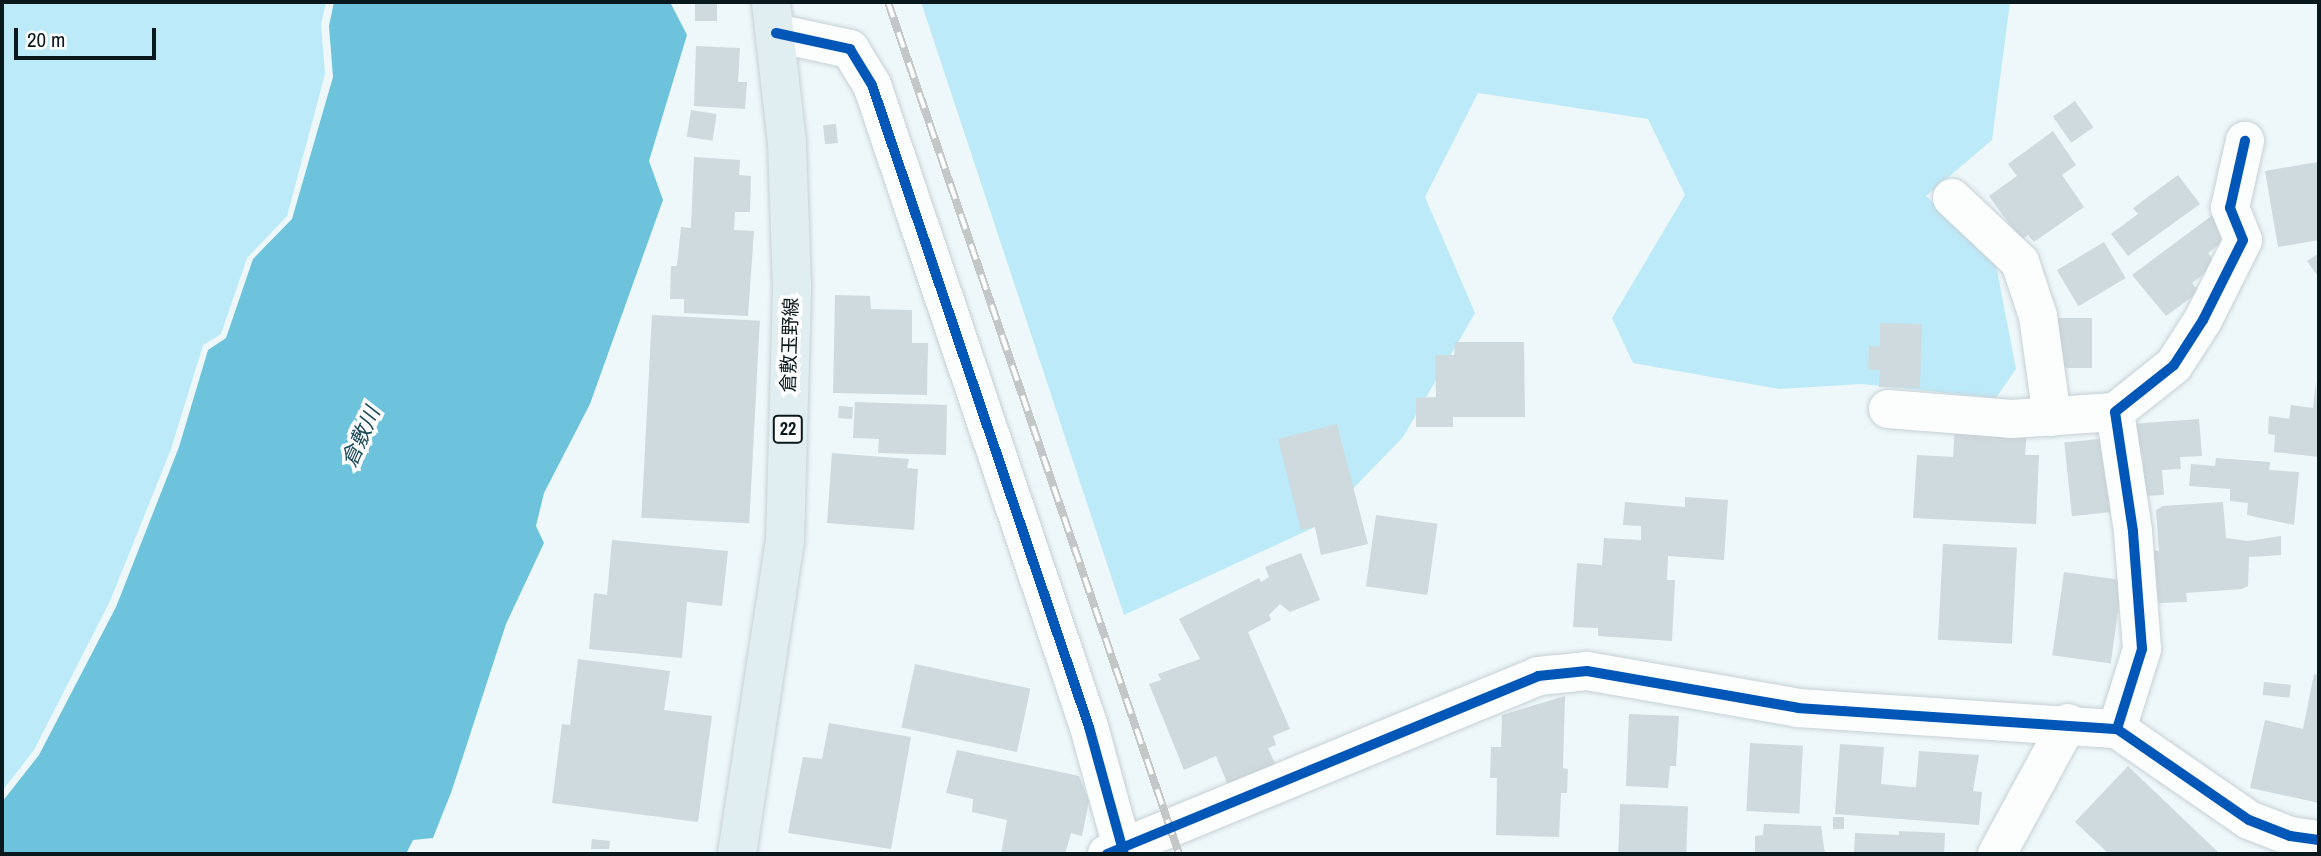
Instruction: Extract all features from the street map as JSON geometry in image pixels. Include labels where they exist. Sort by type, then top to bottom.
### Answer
[{"type":"main road","name":"倉敷玉野線","points":[[738,854],[785,541],[792,287],[788,143],[773,17]]},
{"type":"street","points":[[773,17],[850,49],[872,85],[1089,727],[1118,852],[1538,676],[1587,671],[1798,708],[2068,723],[2117,729],[2249,821],[2290,836],[2319,840]]},
{"type":"street","points":[[1888,410],[2011,419],[2115,411],[2174,365],[2203,320],[2243,240],[2230,208],[2245,141]]},
{"type":"street","points":[[1952,198],[2020,262],[2038,316],[2052,417]]},
{"type":"street","points":[[2115,411],[2133,531],[2142,649],[2117,729]]},
{"type":"street","points":[[1997,854],[2068,723]]},
{"type":"shaded area","points":[[2,2],[326,2],[321,25],[325,74],[287,216],[247,258],[221,334],[203,345],[171,449],[110,601],[34,750],[2,791]]},
{"type":"shaded area","points":[[921,2],[2010,2],[1992,140],[1926,196],[1995,260],[2016,369],[1996,398],[1861,384],[1779,389],[1633,363],[1612,318],[1685,195],[1648,119],[1478,93],[1425,197],[1475,313],[1403,437],[1317,526],[1124,615]]},
{"type":"water","name":"倉敷川","points":[[334,2],[670,2],[687,35],[649,161],[663,200],[590,404],[544,493],[536,526],[544,543],[506,624],[452,790],[433,838],[413,840],[406,854],[2,854],[2,802],[39,755],[116,607],[179,447],[208,350],[226,338],[253,259],[292,219],[333,77],[329,26]]},
{"type":"building","points":[[695,2],[717,2],[717,21],[695,21]]},
{"type":"building","points":[[696,46],[740,48],[738,82],[747,82],[745,109],[694,106]]},
{"type":"building","points":[[2075,101],[2093,127],[2071,143],[2053,116]]},
{"type":"building","points":[[691,110],[717,114],[712,141],[687,137]]},
{"type":"building","points":[[836,124],[838,143],[825,144],[823,125]]},
{"type":"building","points":[[2053,131],[2076,165],[2062,175],[2084,207],[2034,242],[2028,235],[2021,240],[1989,196],[2017,176],[2008,164]]},
{"type":"building","points":[[694,157],[740,160],[739,175],[751,176],[750,212],[735,212],[734,230],[754,231],[748,316],[684,313],[684,299],[670,299],[671,266],[677,266],[681,227],[691,228]]},
{"type":"building","points":[[2318,162],[2319,240],[2278,247],[2265,171]]},
{"type":"building","points":[[2178,175],[2200,204],[2128,256],[2111,234],[2138,214],[2133,208]]},
{"type":"building","points":[[2218,211],[2234,233],[2208,253],[2216,265],[2192,283],[2199,292],[2166,316],[2132,275]]},
{"type":"building","points":[[2104,242],[2126,278],[2078,306],[2057,270]]},
{"type":"building","points":[[2319,253],[2319,278],[2307,261]]},
{"type":"building","points":[[835,295],[870,296],[871,309],[912,310],[912,343],[928,343],[927,395],[833,393]]},
{"type":"building","points":[[652,315],[760,321],[749,523],[641,518]]},
{"type":"building","points":[[2049,318],[2092,318],[2092,368],[2049,368]]},
{"type":"building","points":[[1880,323],[1922,324],[1920,388],[1879,387],[1880,370],[1868,370],[1869,346],[1880,347]]},
{"type":"building","points":[[1455,342],[1524,342],[1525,417],[1453,417],[1453,427],[1416,427],[1416,398],[1436,397],[1435,355],[1454,355]]},
{"type":"building","points":[[2316,381],[2319,457],[2274,452],[2275,435],[2268,434],[2269,416],[2289,419],[2291,405],[2313,408]]},
{"type":"building","points":[[855,402],[947,405],[946,455],[878,453],[879,439],[853,438]]},
{"type":"building","points":[[839,406],[853,407],[852,419],[838,418]]},
{"type":"building","points":[[2199,419],[2202,456],[2180,457],[2181,469],[2162,470],[2164,495],[2144,496],[2143,455],[2133,456],[2131,424]]},
{"type":"building","points":[[1955,423],[2027,427],[2025,455],[2039,455],[2036,524],[1913,518],[1917,455],[1953,457]]},
{"type":"building","points":[[1337,424],[1368,544],[1321,555],[1315,527],[1301,530],[1278,439]]},
{"type":"building","points":[[2108,438],[2116,512],[2072,516],[2064,443]]},
{"type":"building","points":[[832,453],[909,459],[907,468],[918,469],[914,530],[827,523]]},
{"type":"building","points":[[2216,458],[2270,462],[2269,470],[2299,472],[2294,525],[2247,515],[2248,503],[2230,501],[2230,489],[2189,486],[2191,464],[2215,466]]},
{"type":"building","points":[[1685,497],[1728,500],[1724,560],[1668,556],[1667,580],[1675,580],[1672,641],[1598,636],[1598,628],[1573,627],[1577,563],[1602,565],[1604,538],[1641,540],[1641,526],[1623,525],[1625,502],[1685,507]]},
{"type":"building","points":[[2223,502],[2226,538],[2248,541],[2281,536],[2281,555],[2249,557],[2248,586],[2242,589],[2186,593],[2187,602],[2159,603],[2157,592],[2152,592],[2149,551],[2159,551],[2156,510],[2163,506]]},
{"type":"building","points":[[1376,515],[1437,524],[1427,595],[1366,586]]},
{"type":"building","points":[[612,540],[728,551],[722,606],[687,602],[682,658],[589,649],[594,593],[607,595]]},
{"type":"building","points":[[1943,544],[2017,548],[2012,644],[1938,640]]},
{"type":"building","points":[[1301,553],[1320,600],[1290,612],[1280,604],[1269,615],[1271,620],[1248,632],[1290,729],[1273,736],[1276,745],[1268,748],[1276,766],[1228,785],[1216,756],[1184,770],[1149,684],[1161,680],[1158,674],[1200,659],[1179,619],[1259,578],[1261,582],[1269,577],[1265,567]]},
{"type":"building","points":[[2064,572],[2122,580],[2111,663],[2052,655]]},
{"type":"building","points":[[578,659],[670,671],[664,710],[712,716],[698,822],[552,803],[562,724],[570,725]]},
{"type":"building","points":[[915,664],[1030,689],[1017,752],[901,728]]},
{"type":"building","points":[[2314,674],[2319,675],[2319,803],[2250,788],[2265,720],[2303,729]]},
{"type":"building","points":[[2264,682],[2291,685],[2289,698],[2263,695]]},
{"type":"building","points":[[1565,696],[1563,768],[1568,769],[1567,793],[1561,793],[1559,837],[1496,835],[1497,778],[1490,778],[1491,747],[1501,747],[1502,715]]},
{"type":"building","points":[[1629,714],[1679,716],[1676,766],[1670,766],[1668,788],[1626,786]]},
{"type":"building","points":[[829,723],[911,737],[891,849],[788,833],[803,757],[822,759]]},
{"type":"building","points":[[1750,743],[1803,746],[1799,814],[1746,811]]},
{"type":"building","points":[[1840,744],[1884,747],[1881,784],[1911,787],[1916,787],[1919,751],[1979,755],[1973,791],[1982,792],[1979,825],[1835,814]]},
{"type":"building","points":[[957,750],[1079,776],[1089,801],[1082,836],[1071,833],[1065,854],[1001,854],[1007,820],[972,812],[973,799],[946,793]]},
{"type":"building","points":[[2128,766],[2220,854],[2109,854],[2075,822]]},
{"type":"building","points":[[1620,804],[1688,806],[1686,854],[1618,854]]},
{"type":"building","points":[[1833,817],[1844,817],[1844,829],[1833,829]]},
{"type":"building","points":[[1764,824],[1821,826],[1825,854],[1755,854],[1755,836],[1763,835]]},
{"type":"building","points":[[1899,831],[1945,833],[1944,854],[1854,854],[1855,833],[1899,835]]},
{"type":"building","points":[[592,839],[610,841],[609,849],[591,849]]},
{"type":"railway","points":[[888,2],[1179,854]]},
{"type":"cycle path","points":[[776,33],[850,49],[872,85],[1089,727],[1124,854]]},
{"type":"cycle path","points":[[2117,729],[2142,649],[2133,531],[2115,412],[2174,365],[2203,320],[2243,240],[2230,208],[2245,141]]},
{"type":"cycle path","points":[[1107,854],[1538,676],[1587,671],[1798,708],[2117,729],[2249,820],[2290,836],[2319,840]]}]
